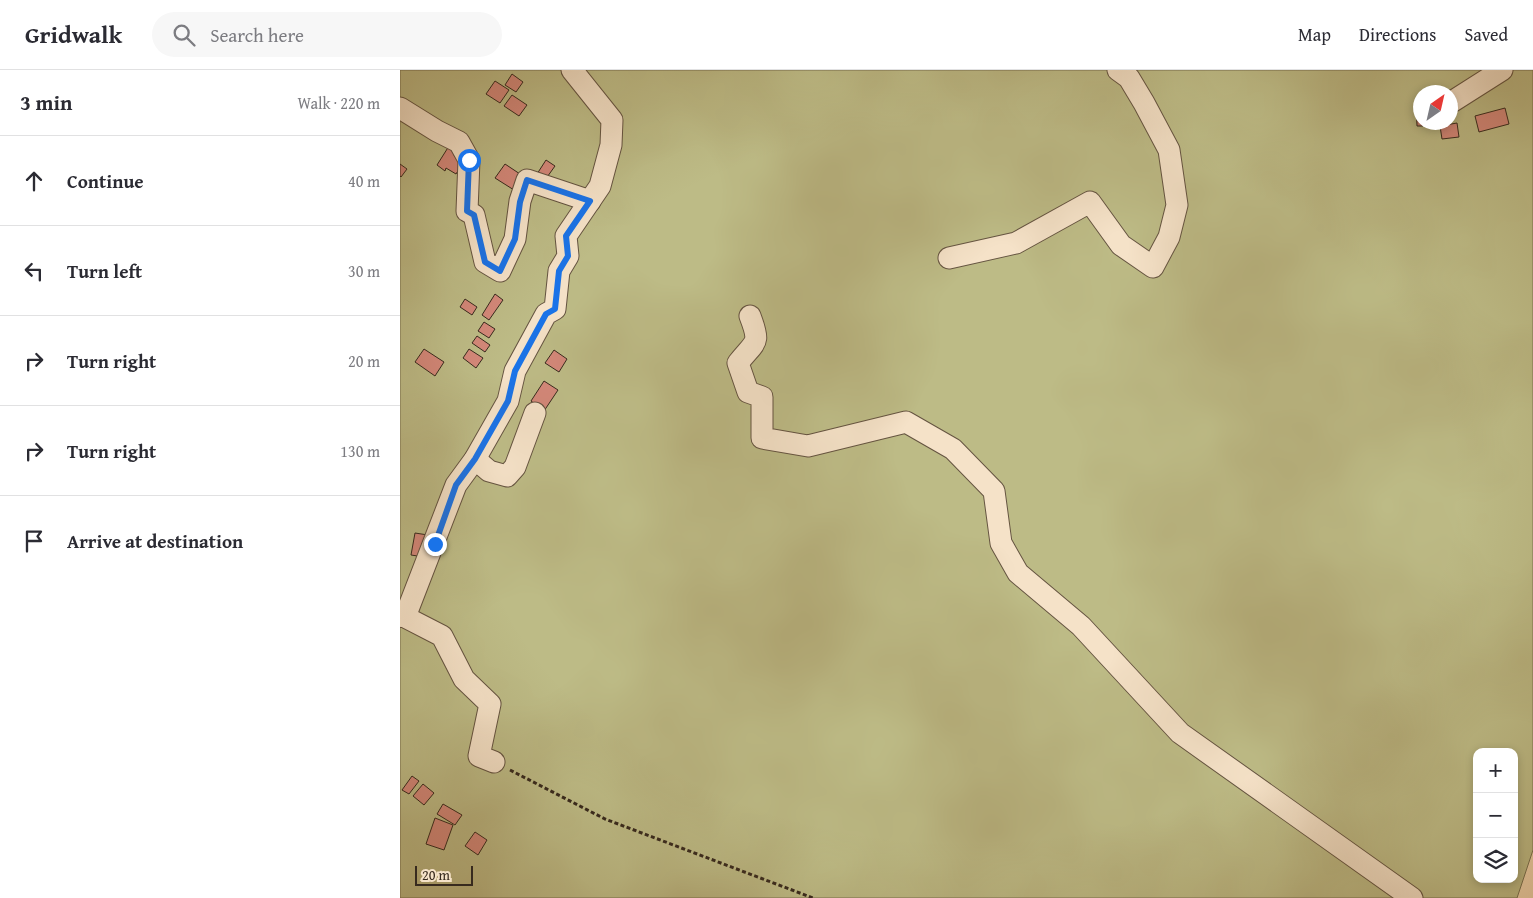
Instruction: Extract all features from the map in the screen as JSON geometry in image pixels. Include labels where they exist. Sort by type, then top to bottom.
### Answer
[{"type":"street","points":[[494,762],[479,756],[490,704],[464,679],[442,636],[403,616],[456,485],[475,459],[508,401],[515,371],[546,314],[555,309],[559,271],[568,256],[566,236],[600,186],[611,145],[612,120],[572,70]]},
{"type":"street","points":[[949,258],[1016,243],[1090,202],[1121,245],[1152,267],[1169,237],[1177,205],[1169,150],[1129,78],[1118,70]]},
{"type":"street","points":[[1458,98],[1502,70]]},
{"type":"street","points":[[400,108],[459,142],[469,160],[467,211],[474,215],[485,262],[500,271],[515,239],[520,202],[527,180],[590,201]]},
{"type":"street","points":[[750,316],[757,334],[755,344],[738,363],[748,392],[762,397],[762,438],[808,446],[906,422],[953,449],[994,490],[1001,543],[1018,573],[1081,626],[1180,733],[1412,898]]},
{"type":"street","points":[[475,459],[489,471],[508,476],[515,467],[536,413]]},
{"type":"path","points":[[494,762],[605,820],[813,898]]},
{"type":"shaded area","points":[[400,70],[1533,70],[1533,850],[1517,898],[400,898]]},
{"type":"building","points":[[512,74],[523,82],[516,92],[505,85]]},
{"type":"building","points":[[495,81],[509,90],[500,103],[486,94]]},
{"type":"building","points":[[512,95],[527,105],[519,116],[504,106]]},
{"type":"building","points":[[1505,108],[1509,124],[1479,132],[1475,116]]},
{"type":"building","points":[[1441,130],[1458,130],[1459,137],[1442,139]]},
{"type":"building","points":[[449,146],[457,151],[454,156],[464,161],[456,174],[446,168],[445,171],[437,165]]},
{"type":"building","points":[[546,160],[555,166],[545,180],[537,174]]},
{"type":"building","points":[[400,164],[407,169],[401,177],[400,176]]},
{"type":"building","points":[[505,164],[523,176],[514,190],[495,178]]},
{"type":"building","points":[[495,294],[503,300],[489,320],[482,315]]},
{"type":"building","points":[[465,299],[477,307],[472,315],[460,307]]},
{"type":"building","points":[[484,322],[495,329],[489,338],[478,331]]},
{"type":"building","points":[[477,336],[490,345],[485,352],[472,343]]},
{"type":"building","points":[[424,349],[444,362],[435,376],[415,362]]},
{"type":"building","points":[[469,349],[483,358],[476,368],[463,358]]},
{"type":"building","points":[[554,350],[567,359],[559,372],[545,363]]},
{"type":"building","points":[[544,381],[558,390],[544,411],[531,401]]},
{"type":"building","points":[[415,533],[428,535],[424,557],[411,555]]},
{"type":"building","points":[[412,776],[419,781],[409,794],[402,790]]},
{"type":"building","points":[[423,784],[434,793],[424,805],[413,796]]},
{"type":"building","points":[[443,804],[462,815],[455,825],[437,814]]},
{"type":"building","points":[[435,818],[453,825],[444,850],[426,844]]},
{"type":"building","points":[[475,832],[487,840],[478,855],[465,846]]},
{"type":"route","points":[[435,544],[456,485],[475,459],[508,401],[515,371],[546,314],[555,309],[559,271],[568,256],[566,236],[590,201],[527,180],[520,202],[515,239],[500,271],[485,262],[474,215],[467,211],[469,160]]}]
